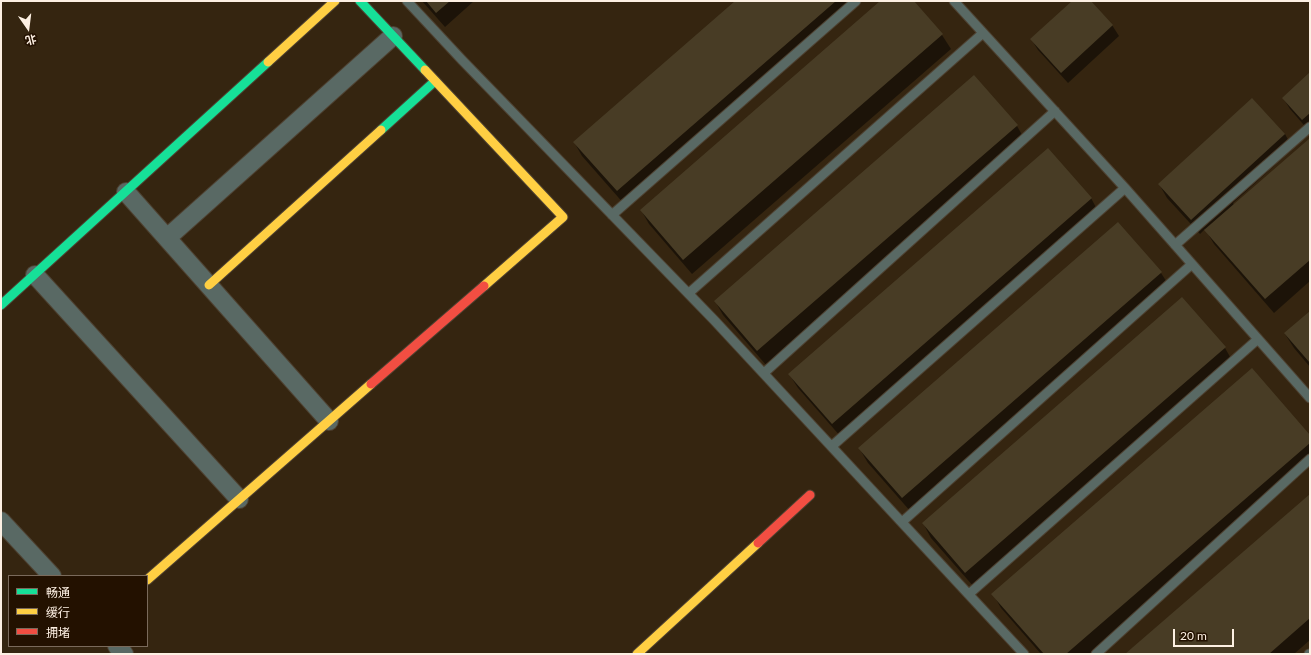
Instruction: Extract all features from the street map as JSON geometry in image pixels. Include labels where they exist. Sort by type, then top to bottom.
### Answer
[{"type":"street","points":[[1,305],[335,1]]},
{"type":"street","points":[[148,579],[562,217],[360,1]]},
{"type":"street","points":[[167,238],[393,36]]},
{"type":"street","points":[[209,285],[435,81]]},
{"type":"street","points":[[126,192],[329,421]]},
{"type":"street","points":[[35,275],[239,499]]},
{"type":"street","points":[[637,654],[810,495]]},
{"type":"street","points":[[1,521],[51,575]]},
{"type":"lane","points":[[407,1],[462,60],[689,293],[1024,654]]},
{"type":"lane","points":[[612,214],[856,1]]},
{"type":"lane","points":[[954,1],[1125,188],[1310,398]]},
{"type":"lane","points":[[689,293],[983,33]]},
{"type":"lane","points":[[764,373],[1055,111]]},
{"type":"lane","points":[[1175,245],[1310,127]]},
{"type":"lane","points":[[832,446],[1125,188]]},
{"type":"lane","points":[[902,522],[1192,264]]},
{"type":"lane","points":[[969,594],[1258,339]]},
{"type":"lane","points":[[1096,654],[1310,459]]},
{"type":"building","points":[[426,1],[450,1],[436,13]]},
{"type":"building","points":[[735,1],[836,1],[617,191],[573,142]]},
{"type":"building","points":[[880,1],[914,1],[943,34],[683,260],[640,210]]},
{"type":"building","points":[[1072,1],[1091,1],[1113,25],[1061,73],[1030,39]]},
{"type":"building","points":[[1310,72],[1310,113],[1302,120],[1282,98]]},
{"type":"building","points":[[974,75],[1018,125],[757,351],[714,301]]},
{"type":"building","points":[[1252,98],[1285,134],[1191,220],[1158,184]]},
{"type":"building","points":[[1310,138],[1310,260],[1265,299],[1204,230]]},
{"type":"building","points":[[1048,148],[1092,198],[832,424],[788,374]]},
{"type":"building","points":[[1118,222],[1162,272],[902,498],[858,448]]},
{"type":"building","points":[[1182,297],[1226,347],[965,573],[922,523]]},
{"type":"building","points":[[1310,311],[1310,363],[1284,333]]},
{"type":"building","points":[[1252,368],[1310,435],[1310,443],[1066,654],[1044,654],[991,594]]},
{"type":"building","points":[[1310,494],[1310,618],[1269,654],[1125,654]]},
{"type":"traffic: fast","points":[[360,1],[425,70]]},
{"type":"traffic: fast","points":[[1,305],[268,62]]},
{"type":"traffic: fast","points":[[381,130],[435,81]]},
{"type":"traffic: slow","points":[[268,62],[335,1]]},
{"type":"traffic: slow","points":[[425,70],[563,217],[484,286]]},
{"type":"traffic: slow","points":[[209,285],[381,130]]},
{"type":"traffic: slow","points":[[148,579],[371,384]]},
{"type":"traffic: slow","points":[[637,654],[758,543]]},
{"type":"traffic: jam","points":[[371,384],[484,286]]},
{"type":"traffic: jam","points":[[758,543],[810,495]]}]
